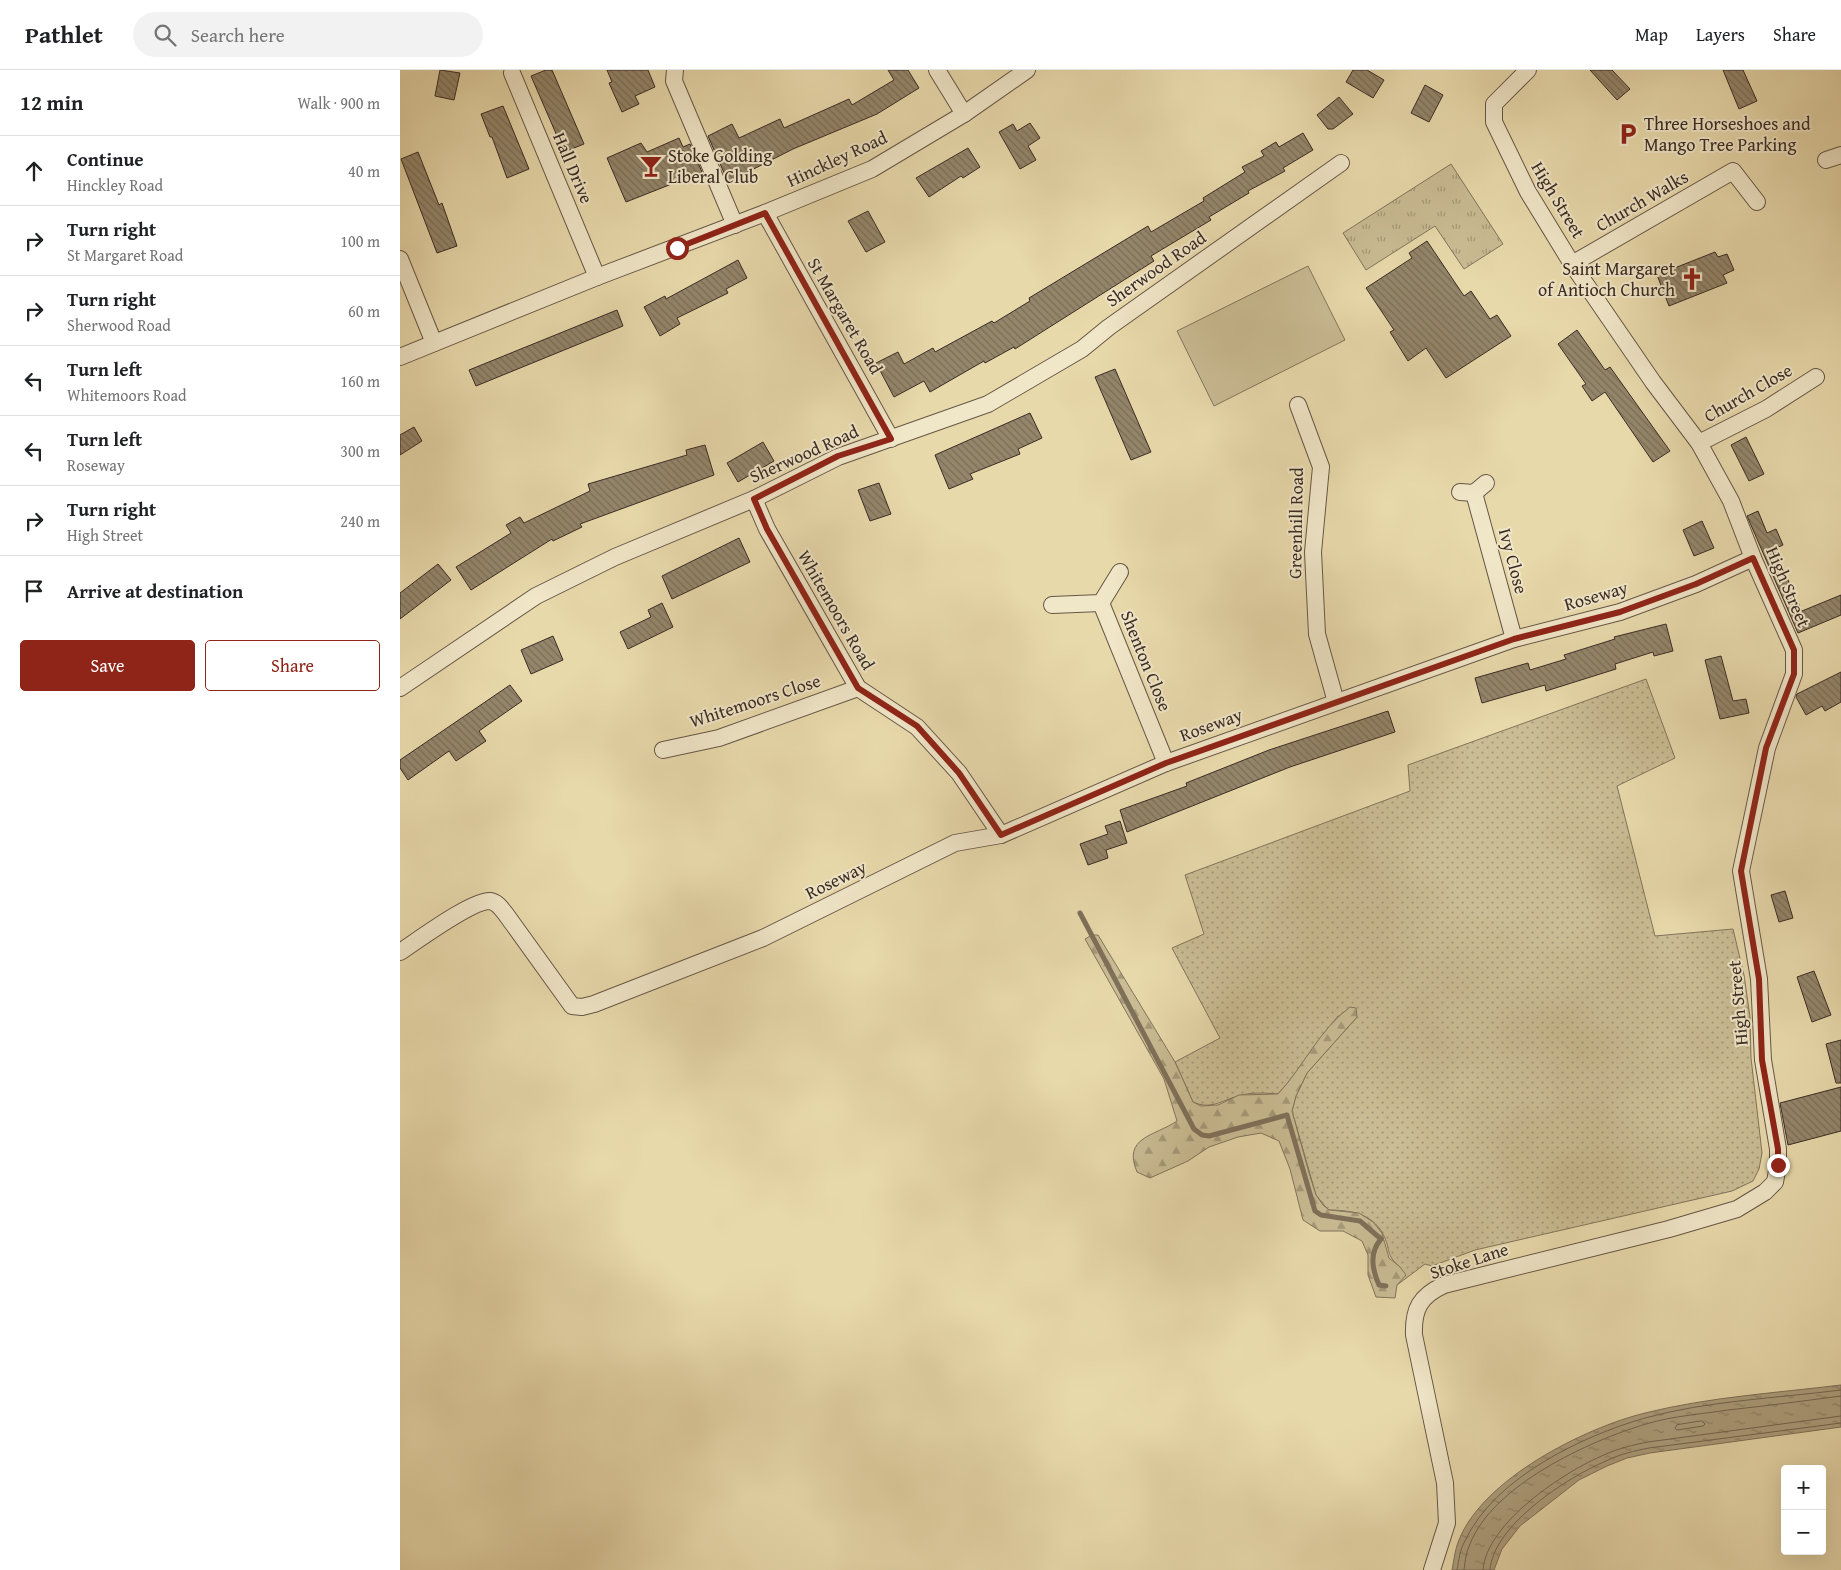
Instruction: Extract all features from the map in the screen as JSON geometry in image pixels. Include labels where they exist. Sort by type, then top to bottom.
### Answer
[{"type":"street","points":[[675,70],[674,81],[735,225]]},
{"type":"street","points":[[937,70],[964,114]]},
{"type":"street","name":"Hinckley Road","points":[[400,357],[597,277],[765,213],[872,168],[964,114],[1027,70]]},
{"type":"street","name":"High Street","points":[[1528,70],[1494,104],[1494,122],[1528,192],[1572,264],[1653,382],[1700,443],[1732,501],[1753,558],[1794,650],[1790,688],[1766,748],[1741,871],[1759,979],[1762,1060],[1778,1149],[1775,1182],[1765,1192]]},
{"type":"street","name":"Hall Drive","points":[[512,74],[597,277]]},
{"type":"street","name":"Sherwood Road","points":[[400,688],[536,596],[616,557],[754,499],[838,456],[988,404],[1082,350],[1117,321],[1341,163]]},
{"type":"street","name":"Church Walks","points":[[1572,264],[1733,171],[1756,202]]},
{"type":"street","name":"St Margaret Road","points":[[765,213],[891,439]]},
{"type":"street","points":[[400,259],[434,343]]},
{"type":"street","name":"Church Close","points":[[1700,443],[1766,410],[1816,377]]},
{"type":"street","name":"Greenhill Road","points":[[1298,405],[1320,468],[1313,552],[1317,634],[1336,702]]},
{"type":"street","name":"Ivy Close","points":[[1474,489],[1514,639]]},
{"type":"street","name":"Whitemoors Road","points":[[754,499],[772,537],[858,688],[917,726],[959,773],[1001,835]]},
{"type":"street","name":"Roseway","points":[[400,952],[464,910],[482,902],[491,901],[498,904],[505,913],[572,1006],[582,1007],[594,1004],[763,938],[955,844],[1001,835],[1166,763],[1514,639],[1620,612],[1696,584],[1753,558]]},
{"type":"street","points":[[1052,605],[1101,603],[1120,572]]},
{"type":"street","name":"Shenton Close","points":[[1101,603],[1166,763]]},
{"type":"street","name":"Whitemoors Close","points":[[663,750],[719,738],[858,688]]},
{"type":"street","name":"Stoke Lane","points":[[1432,1570],[1447,1523],[1446,1484],[1414,1335],[1414,1316],[1430,1292],[1444,1286],[1668,1228],[1737,1208],[1765,1192]]},
{"type":"green space","points":[[1451,164],[1503,244],[1464,269],[1435,226],[1366,270],[1343,233]]},
{"type":"green space","points":[[1308,266],[1345,340],[1214,406],[1177,331]]},
{"type":"green space","points":[[1646,679],[1675,758],[1617,786],[1655,936],[1733,929],[1744,975],[1750,1017],[1751,1058],[1762,1153],[1759,1169],[1753,1181],[1732,1191],[1475,1250],[1432,1266],[1425,1264],[1397,1285],[1400,1267],[1392,1259],[1383,1234],[1373,1221],[1352,1212],[1328,1210],[1316,1195],[1292,1111],[1296,1096],[1307,1073],[1357,1017],[1338,1016],[1278,1094],[1247,1094],[1210,1105],[1193,1102],[1175,1062],[1220,1038],[1172,948],[1204,934],[1185,875],[1410,791],[1408,765]]},
{"type":"green space","points":[[1092,935],[1098,935],[1175,1062],[1193,1102],[1201,1106],[1218,1105],[1239,1095],[1278,1094],[1329,1026],[1350,1007],[1356,1008],[1357,1017],[1307,1073],[1296,1096],[1292,1111],[1316,1195],[1329,1210],[1359,1213],[1373,1222],[1382,1233],[1389,1258],[1406,1275],[1397,1285],[1395,1298],[1376,1297],[1368,1275],[1368,1255],[1362,1241],[1343,1231],[1320,1231],[1303,1220],[1290,1169],[1279,1141],[1261,1133],[1238,1137],[1209,1147],[1188,1161],[1150,1178],[1137,1172],[1134,1151],[1137,1144],[1151,1134],[1177,1121],[1164,1079],[1085,939]]},
{"type":"water","points":[[1841,1385],[1841,1427],[1650,1453],[1627,1458],[1579,1480],[1520,1526],[1502,1549],[1494,1570],[1452,1570],[1459,1540],[1471,1518],[1490,1497],[1512,1477],[1538,1459],[1566,1444],[1620,1420],[1645,1413],[1718,1399]]},
{"type":"building","points":[[440,70],[460,73],[454,100],[435,96]]},
{"type":"building","points":[[546,70],[552,70],[584,144],[564,152],[531,76]]},
{"type":"building","points":[[607,70],[648,70],[655,87],[635,96],[639,104],[622,112],[609,83],[612,82]]},
{"type":"building","points":[[888,70],[908,70],[919,88],[877,114],[793,149],[728,182],[708,136],[732,124],[739,138],[780,119],[784,128],[849,99],[852,105],[894,80]]},
{"type":"building","points":[[1353,70],[1367,70],[1384,80],[1373,98],[1346,82]]},
{"type":"building","points":[[1590,70],[1612,70],[1630,89],[1617,100]]},
{"type":"building","points":[[1723,70],[1743,70],[1757,101],[1739,109]]},
{"type":"building","points":[[1425,85],[1443,95],[1429,122],[1411,113]]},
{"type":"building","points":[[1339,97],[1353,114],[1333,129],[1328,129],[1317,115]]},
{"type":"building","points":[[503,106],[529,169],[507,178],[492,137],[490,137],[481,114]]},
{"type":"building","points":[[1030,123],[1040,138],[1028,146],[1036,160],[1020,169],[999,132],[1013,124],[1017,131]]},
{"type":"building","points":[[1303,133],[1313,150],[1283,168],[1285,171],[1248,191],[1249,193],[1209,217],[1211,220],[1151,256],[1154,261],[1015,349],[1014,347],[985,363],[984,361],[930,392],[924,381],[894,397],[876,363],[898,352],[904,364],[933,348],[935,352],[992,321],[994,323],[1030,301],[1029,298],[1148,226],[1151,232],[1204,201],[1203,198],[1245,172],[1242,167],[1264,156],[1261,151],[1276,142],[1279,147]]},
{"type":"building","name":"Stoke Golding Liberal Club","points":[[679,138],[683,147],[690,144],[702,172],[626,202],[607,158],[641,143],[647,152]]},
{"type":"building","points":[[968,148],[980,167],[963,178],[961,176],[929,197],[916,178]]},
{"type":"building","points":[[418,152],[439,205],[442,203],[457,246],[437,253],[401,159]]},
{"type":"building","points":[[868,211],[885,242],[866,252],[848,221]]},
{"type":"building","points":[[1427,241],[1464,296],[1471,291],[1490,319],[1497,315],[1511,336],[1446,378],[1426,348],[1408,361],[1390,332],[1394,330],[1366,288],[1412,258],[1409,253]]},
{"type":"building","name":"Saint Margaret of Antioch Church","points":[[1715,252],[1718,257],[1727,254],[1734,270],[1723,275],[1727,283],[1669,306],[1657,275]]},
{"type":"building","points":[[738,260],[747,278],[726,289],[728,293],[677,318],[680,324],[660,336],[644,307],[665,296],[666,299]]},
{"type":"building","points":[[617,310],[623,326],[476,386],[469,370]]},
{"type":"building","points":[[1577,330],[1605,370],[1610,367],[1670,451],[1653,462],[1605,392],[1592,401],[1582,386],[1586,384],[1558,344]]},
{"type":"building","points":[[1115,369],[1151,452],[1131,460],[1095,377]]},
{"type":"building","points":[[1030,413],[1042,438],[1018,449],[1020,454],[970,474],[973,479],[949,489],[935,455]]},
{"type":"building","points":[[414,427],[422,441],[400,455],[400,435]]},
{"type":"building","points":[[1746,437],[1764,474],[1749,481],[1731,445]]},
{"type":"building","points":[[763,442],[774,461],[738,482],[727,463]]},
{"type":"building","points":[[705,445],[714,475],[580,524],[582,527],[553,541],[552,539],[471,590],[456,567],[511,533],[506,525],[520,517],[524,523],[590,491],[588,484],[687,455],[686,450]]},
{"type":"building","points":[[879,483],[891,514],[870,521],[858,490]]},
{"type":"building","points":[[1758,511],[1767,533],[1776,529],[1783,545],[1774,549],[1802,611],[1841,595],[1841,615],[1798,633],[1747,516]]},
{"type":"building","points":[[1702,521],[1714,548],[1694,556],[1683,530]]},
{"type":"building","points":[[739,538],[750,562],[672,599],[662,576]]},
{"type":"building","points":[[438,564],[451,580],[400,619],[400,593]]},
{"type":"building","points":[[662,603],[673,627],[628,649],[620,632],[651,617],[648,610]]},
{"type":"building","points":[[1666,624],[1673,651],[1654,656],[1653,652],[1615,664],[1616,669],[1546,691],[1545,685],[1482,703],[1475,678],[1528,663],[1530,670],[1566,659],[1564,655],[1615,639],[1614,637]]},
{"type":"building","points":[[553,636],[563,660],[531,674],[521,650]]},
{"type":"building","points":[[1721,656],[1733,701],[1746,699],[1749,713],[1720,719],[1705,660]]},
{"type":"building","points":[[1841,672],[1841,702],[1825,711],[1822,706],[1806,715],[1796,697],[1797,694]]},
{"type":"building","points":[[510,685],[522,701],[479,731],[486,741],[456,761],[449,751],[408,780],[400,768],[400,760]]},
{"type":"building","points":[[1388,711],[1395,732],[1290,767],[1127,832],[1120,810],[1187,786],[1186,783],[1269,750]]},
{"type":"building","points":[[1120,821],[1127,843],[1106,850],[1108,858],[1088,865],[1080,844],[1108,834],[1105,826]]},
{"type":"building","points":[[1785,891],[1793,918],[1779,922],[1771,895]]},
{"type":"building","points":[[1814,971],[1831,1015],[1812,1022],[1797,977]]},
{"type":"building","points":[[1841,1040],[1841,1083],[1836,1083],[1826,1044]]},
{"type":"building","points":[[1841,1087],[1841,1131],[1788,1145],[1780,1103]]},
{"type":"waterway","points":[[1080,913],[1194,1129],[1202,1135],[1209,1136],[1287,1115],[1315,1211],[1321,1215],[1360,1221],[1381,1239],[1373,1255],[1373,1267],[1379,1285],[1386,1286]]},
{"type":"place","name":"Three Horseshoes and Mango Tree Parking","points":[[1628,134]]},
{"type":"place","name":"Stoke Golding Liberal Club","points":[[651,166]]},
{"type":"place","name":"Saint Margaret of Antioch Church","points":[[1692,279]]},
{"type":"route","points":[[677,248],[765,213],[891,439],[838,456],[754,499],[767,529],[858,688],[917,726],[959,773],[1001,835],[1166,763],[1514,639],[1620,612],[1696,584],[1753,558],[1794,650],[1794,674],[1766,748],[1741,871],[1759,979],[1762,1060],[1778,1149],[1778,1165]]}]
